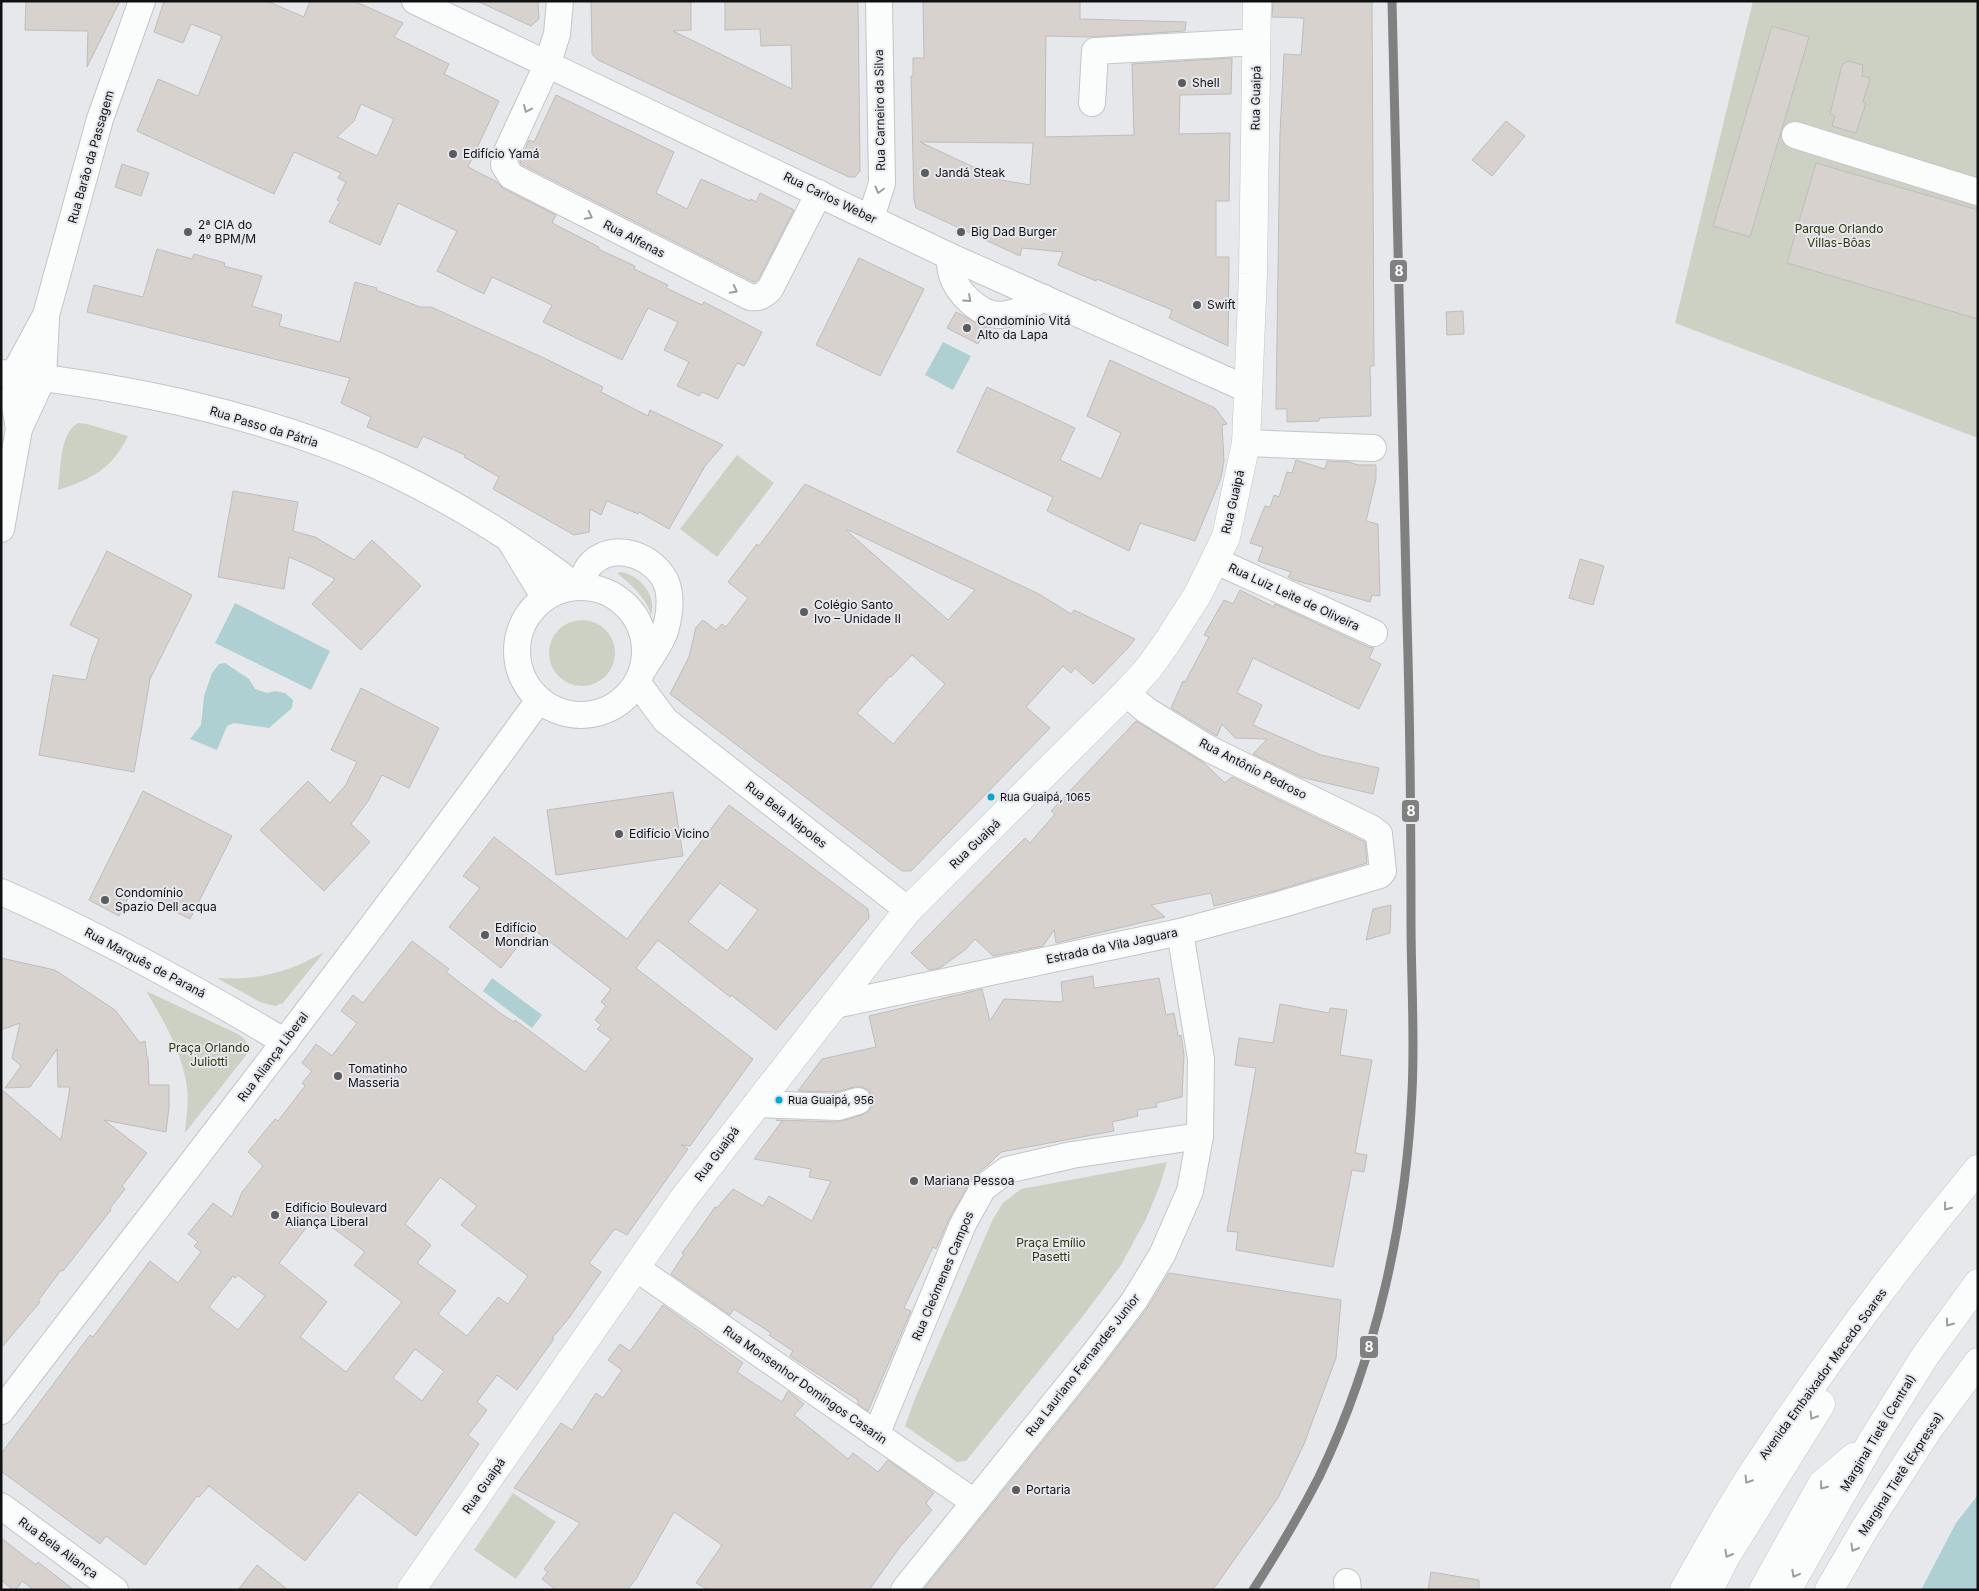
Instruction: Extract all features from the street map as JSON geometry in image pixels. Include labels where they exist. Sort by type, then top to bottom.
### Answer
[{"type":"main road","name":"Rua Guaipá","points":[[411,1590],[684,1198],[908,910],[1126,693],[1148,669],[1198,594],[1226,537],[1246,443],[1253,274],[1257,1]]},
{"type":"main road","name":"Avenida Embaixador Macedo Soares","points":[[1684,1590],[1761,1459],[1908,1256],[1978,1169]]},
{"type":"main road","name":"Marginal Tietê (Central)","points":[[1787,1590],[1872,1441],[1925,1356],[1978,1283]]},
{"type":"main road","points":[[1710,1590],[1725,1558],[1826,1396],[1846,1340]]},
{"type":"main road","name":"Marginal Tietê (Expressa)","points":[[1829,1590],[1928,1430],[1978,1362]]},
{"type":"main road","points":[[1763,1590],[1822,1484],[1872,1441]]},
{"type":"street","name":"Rua Barão da Passagem","points":[[1,529],[19,429],[43,377],[46,315],[100,119],[142,1]]},
{"type":"street","name":"Rua Carlos Weber","points":[[415,1],[949,256],[1249,390]]},
{"type":"street","points":[[547,65],[557,34],[560,1]]},
{"type":"street","name":"Rua Carneiro da Silva","points":[[871,218],[882,183],[879,1]]},
{"type":"street","points":[[1092,103],[1095,51],[1256,42]]},
{"type":"street","name":"Rua Alfenas","points":[[547,65],[505,156],[505,170],[511,176],[750,298],[758,298],[770,289],[820,193]]},
{"type":"street","points":[[1795,135],[1978,192]]},
{"type":"street","points":[[949,256],[952,275],[960,292],[984,311],[999,315],[1013,313],[1025,309],[1044,298]]},
{"type":"street","name":"Rua Barão da Passagem","points":[[19,429],[9,374],[18,367],[46,315]]},
{"type":"street","name":"Rua Passo da Pátria","points":[[9,374],[43,377],[106,387],[212,410],[304,437],[393,473],[450,502],[508,537],[579,587]]},
{"type":"street","points":[[1246,443],[1372,448]]},
{"type":"street","name":"Rua Passo da Pátria","points":[[508,537],[545,598]]},
{"type":"street","points":[[579,587],[585,572],[592,563],[603,556],[631,552],[648,561],[666,582],[669,592],[669,615],[664,634],[638,677],[625,697],[610,708],[592,714],[573,715],[555,710],[539,700],[526,685],[518,667],[517,648],[521,628],[530,612],[545,598],[560,590],[579,587],[598,589],[614,596],[628,607],[638,622],[643,638],[644,656],[638,677],[665,720]]},
{"type":"street","name":"Rua Luiz Leite de Oliveira","points":[[1214,560],[1374,633]]},
{"type":"street","name":"Rua Antônio Pedroso","points":[[1126,693],[1146,710],[1209,749],[1371,828],[1378,834],[1383,871]]},
{"type":"street","name":"Rua Aliança Liberal","points":[[1,1411],[285,1042],[478,785],[539,700]]},
{"type":"street","points":[[610,708],[665,720]]},
{"type":"street","name":"Rua Bela Nápoles","points":[[665,720],[908,910]]},
{"type":"street","name":"Estrada da Vila Jaguara","points":[[835,1005],[1180,932],[1380,875],[1383,871]]},
{"type":"street","name":"Rua Marquês de Paraná","points":[[1,892],[69,922],[238,1014],[285,1042]]},
{"type":"street","name":"Rua Lauriano Fernandes Junior","points":[[904,1590],[1093,1355],[1134,1300],[1162,1255],[1190,1192],[1200,1136],[1201,1058],[1180,932]]},
{"type":"street","points":[[756,1104],[838,1108],[858,1101]]},
{"type":"street","name":"Rua Cleómenes Campos","points":[[876,1435],[963,1224],[983,1188],[1007,1170],[1072,1155],[1200,1136]]},
{"type":"street","name":"Rua Monsenhor Domingos Casarin","points":[[636,1268],[974,1502]]},
{"type":"street","name":"Rua Bela Aliança","points":[[1,1506],[115,1590]]},
{"type":"green space","name":"Parque Orlando Villas-Bôas","points":[[1753,1],[1978,1],[1978,438],[1675,323]]},
{"type":"green space","points":[[78,423],[128,436],[108,465],[81,482],[58,490],[64,443],[67,435]]},
{"type":"green space","points":[[737,455],[774,483],[717,557],[680,529]]},
{"type":"green space","points":[[622,572],[641,582],[646,588],[652,600],[651,615],[642,597],[617,573]]},
{"type":"green space","points":[[582,620],[595,623],[605,630],[612,640],[615,653],[612,666],[605,676],[595,683],[582,686],[569,683],[559,676],[552,666],[549,653],[552,640],[559,630],[569,623]]},
{"type":"green space","points":[[324,952],[283,1003],[275,1006],[260,1002],[217,978],[246,978],[272,974],[298,965]]},
{"type":"green space","name":"Praça Orlando Juliotti","points":[[146,991],[238,1034],[248,1044],[247,1054],[185,1133],[188,1098],[185,1074],[177,1049]]},
{"type":"green space","name":"Praça Emílio Pasetti","points":[[1167,1162],[1146,1219],[1121,1265],[1083,1316],[966,1461],[957,1462],[905,1426],[993,1219],[1003,1203],[1021,1189]]},
{"type":"green space","points":[[513,1493],[556,1522],[516,1579],[474,1550]]},
{"type":"water","points":[[943,342],[971,356],[953,390],[925,375]]},
{"type":"water","points":[[235,603],[330,651],[311,690],[215,643]]},
{"type":"water","points":[[225,663],[249,679],[255,689],[267,693],[275,691],[285,693],[293,700],[292,708],[269,728],[234,723],[227,726],[217,750],[190,739],[201,725],[204,696],[212,673],[219,664]]},
{"type":"water","points":[[492,978],[542,1015],[532,1028],[483,991]]},
{"type":"water","points":[[1978,1495],[1978,1590],[1921,1590],[1956,1523]]},
{"type":"building","points":[[26,1],[120,1],[87,67],[88,31],[25,30]]},
{"type":"building","points":[[164,1],[267,1],[304,17],[310,1],[354,1],[403,23],[394,37],[449,64],[444,74],[499,101],[468,167],[497,182],[504,189],[556,215],[552,223],[599,247],[598,249],[635,266],[634,269],[668,285],[666,288],[702,305],[704,302],[762,332],[744,366],[737,363],[718,399],[702,392],[699,396],[677,386],[689,362],[664,350],[678,322],[648,308],[622,360],[543,322],[552,305],[492,277],[484,294],[437,271],[457,231],[398,203],[380,245],[329,222],[340,201],[337,200],[346,182],[338,178],[341,173],[294,152],[274,194],[137,131],[158,79],[198,96],[222,36],[191,24],[183,43],[154,32]],"holes":[[[361,104],[394,119],[377,156],[337,137],[354,121]]]},
{"type":"building","points":[[477,1],[538,1],[539,19],[531,26]]},
{"type":"building","points":[[591,1],[691,1],[691,30],[673,31],[792,89],[791,45],[761,46],[760,29],[725,30],[725,1],[858,1],[860,171],[855,177],[849,177],[598,60],[592,54]]},
{"type":"building","points":[[923,1],[1080,1],[1080,19],[1186,22],[1185,31],[1091,37],[1046,36],[1045,137],[1134,135],[1132,64],[1232,58],[1231,94],[1180,95],[1179,134],[1230,133],[1229,201],[1216,201],[1216,257],[1229,257],[1228,346],[1169,318],[1172,310],[1058,265],[1063,252],[1022,248],[1020,256],[916,208],[914,200],[911,76],[913,76],[913,58],[924,58]],"holes":[[[920,142],[1033,143],[1030,185],[1001,180]]]},
{"type":"building","points":[[1273,1],[1372,1],[1374,366],[1370,366],[1371,416],[1319,418],[1319,421],[1287,422],[1287,409],[1276,409],[1280,134],[1284,54],[1301,55],[1304,18],[1272,17]]},
{"type":"building","points":[[1772,26],[1809,37],[1750,237],[1713,226]]},
{"type":"building","points":[[1848,61],[1863,65],[1862,76],[1870,78],[1863,102],[1866,103],[1856,133],[1832,126],[1835,116],[1830,114],[1842,65]]},
{"type":"building","points":[[556,95],[674,152],[656,193],[687,209],[701,179],[750,201],[751,199],[756,202],[760,193],[794,210],[758,280],[754,282],[521,164],[520,161],[529,140],[534,142]]},
{"type":"building","points":[[1506,121],[1525,136],[1492,176],[1472,160]]},
{"type":"building","points":[[1816,163],[1978,210],[1978,319],[1787,263]]},
{"type":"building","points":[[122,164],[149,173],[141,196],[115,187]]},
{"type":"building","points":[[157,249],[192,259],[194,254],[225,263],[224,266],[262,276],[252,306],[282,315],[279,326],[340,342],[355,282],[377,288],[376,290],[420,307],[431,307],[544,358],[603,387],[601,392],[648,416],[650,410],[723,445],[705,466],[669,529],[639,512],[638,514],[607,501],[601,515],[590,509],[589,532],[574,535],[493,489],[499,477],[464,457],[465,455],[423,436],[417,448],[367,427],[371,417],[341,403],[350,378],[87,312],[94,285],[143,297]]},
{"type":"building","points":[[859,258],[924,289],[880,376],[816,345]]},
{"type":"building","points":[[1463,311],[1464,334],[1447,335],[1446,312]]},
{"type":"building","name":"Condomínio Vitá Alto da Lapa","points":[[956,312],[987,328],[978,344],[947,328]]},
{"type":"building","points":[[1110,360],[1215,408],[1227,424],[1222,425],[1224,461],[1221,478],[1195,541],[1140,523],[1129,551],[1047,511],[1053,497],[957,452],[987,387],[1075,428],[1060,460],[1101,479],[1121,433],[1087,416]]},
{"type":"building","points":[[1296,460],[1325,469],[1327,461],[1376,465],[1376,479],[1366,521],[1378,524],[1380,596],[1372,595],[1370,602],[1294,580],[1288,577],[1291,572],[1258,561],[1263,547],[1250,543],[1265,506],[1270,507],[1274,495],[1279,497],[1287,472],[1292,473]]},
{"type":"building","points":[[805,484],[1039,594],[1071,614],[1074,610],[1135,639],[1093,684],[1075,668],[1071,673],[1063,666],[1026,707],[1050,728],[911,871],[902,871],[670,694],[689,657],[696,627],[703,620],[716,630],[722,624],[726,627],[748,598],[728,582],[757,544],[759,546]],"holes":[[[846,529],[975,590],[948,620]],[[912,655],[945,684],[893,744],[857,713],[890,676]]]},
{"type":"building","points":[[233,491],[298,502],[293,531],[315,537],[354,560],[372,540],[421,586],[361,650],[312,604],[335,579],[310,566],[289,557],[284,589],[218,577]]},
{"type":"building","points":[[107,551],[192,595],[150,679],[134,772],[39,755],[53,675],[86,680],[99,639],[70,625]]},
{"type":"building","points":[[1580,559],[1604,566],[1593,605],[1569,598]]},
{"type":"building","points":[[1240,590],[1274,607],[1275,604],[1368,647],[1374,648],[1369,658],[1381,664],[1359,709],[1253,658],[1237,693],[1262,705],[1253,725],[1321,755],[1379,768],[1373,794],[1301,777],[1253,754],[1267,739],[1235,738],[1222,724],[1217,736],[1171,708],[1183,681],[1185,682],[1209,637],[1204,635],[1224,600],[1233,604]]},
{"type":"building","points":[[361,688],[439,728],[409,788],[382,775],[368,801],[351,824],[370,842],[324,891],[260,830],[308,781],[330,803],[345,786],[357,762],[331,750]]},
{"type":"building","points":[[1136,721],[1204,763],[1225,783],[1232,777],[1365,842],[1367,863],[1275,891],[1214,906],[1211,893],[1151,905],[1165,917],[1056,943],[1054,930],[1043,946],[993,956],[975,939],[965,950],[940,968],[929,970],[911,953],[1025,838],[1030,843],[1055,814],[1051,811]]},
{"type":"building","points":[[143,791],[232,836],[190,919],[132,890],[119,916],[89,900]]},
{"type":"building","name":"Edifício Vicino","points":[[673,792],[683,856],[556,875],[547,810]]},
{"type":"building","points":[[729,805],[868,909],[869,918],[776,1030],[731,995],[730,997],[658,940],[636,968],[753,1059],[690,1146],[681,1145],[688,1149],[627,1235],[616,1229],[613,1231],[589,1263],[601,1272],[569,1318],[552,1338],[554,1339],[517,1390],[497,1375],[477,1402],[487,1410],[468,1435],[479,1444],[416,1536],[359,1492],[305,1561],[209,1486],[199,1497],[197,1496],[145,1565],[106,1536],[100,1544],[1,1471],[1,1454],[90,1335],[93,1337],[150,1261],[178,1283],[201,1252],[194,1246],[198,1242],[188,1234],[213,1203],[232,1217],[242,1192],[263,1166],[248,1152],[275,1119],[278,1121],[305,1086],[302,1083],[312,1071],[302,1063],[316,1044],[332,1056],[357,1023],[341,1011],[353,995],[363,1003],[412,941],[449,969],[446,972],[500,1013],[514,1022],[515,1020],[585,1072],[611,1039],[597,1029],[601,1025],[595,1020],[606,1006],[601,1002],[611,989],[532,928],[501,968],[449,927],[480,888],[463,876],[494,837],[627,939]],"holes":[[[720,883],[758,910],[727,951],[688,922]],[[440,1177],[477,1206],[461,1225],[528,1276],[508,1304],[498,1297],[467,1336],[438,1314],[456,1291],[417,1263],[431,1245],[405,1224]],[[316,1215],[365,1252],[354,1265],[402,1302],[346,1372],[300,1337],[327,1302],[279,1263]],[[238,1275],[265,1296],[238,1330],[209,1307],[233,1276],[235,1278]],[[415,1349],[444,1371],[422,1401],[393,1378]]]},
{"type":"building","points":[[1391,905],[1390,933],[1366,940],[1373,909]]},
{"type":"building","points":[[1,958],[55,970],[115,1010],[140,1043],[145,1041],[148,1057],[149,1085],[169,1085],[169,1107],[166,1132],[104,1120],[147,1153],[122,1186],[125,1189],[110,1208],[111,1210],[63,1271],[61,1270],[38,1301],[40,1302],[1,1348],[1,1089],[61,1140],[70,1087],[58,1087],[57,1049],[30,1087],[5,1088],[21,1066],[12,1058],[20,1023],[1,1030]]},
{"type":"building","points":[[1093,976],[1094,988],[1159,978],[1166,1015],[1174,1013],[1178,1036],[1181,1035],[1184,1055],[1182,1097],[1156,1103],[1157,1107],[1137,1110],[1138,1116],[1112,1122],[1114,1131],[1001,1152],[974,1176],[950,1217],[936,1249],[933,1247],[904,1308],[911,1311],[868,1411],[858,1404],[858,1400],[790,1356],[793,1351],[769,1335],[771,1333],[734,1309],[730,1315],[671,1274],[684,1254],[682,1253],[715,1207],[717,1208],[733,1189],[763,1206],[769,1196],[812,1221],[831,1181],[809,1177],[811,1169],[754,1159],[782,1121],[776,1120],[838,1122],[869,1111],[872,1105],[872,1097],[869,1090],[862,1087],[854,1087],[836,1092],[798,1091],[822,1059],[876,1047],[869,1016],[982,989],[990,1021],[1004,999],[1063,1002],[1061,982]]},
{"type":"building","points":[[1280,1004],[1329,1013],[1330,1008],[1347,1010],[1340,1055],[1372,1060],[1355,1153],[1367,1155],[1364,1172],[1352,1170],[1333,1267],[1236,1250],[1238,1232],[1227,1231],[1256,1068],[1235,1065],[1239,1038],[1273,1043]]},
{"type":"building","points":[[1169,1273],[1341,1300],[1336,1358],[1304,1444],[1278,1498],[1217,1584],[1212,1590],[923,1590],[1105,1364],[1146,1310]]},
{"type":"building","points":[[663,1305],[743,1363],[737,1372],[782,1402],[788,1391],[804,1404],[794,1415],[848,1459],[853,1453],[878,1472],[888,1460],[934,1493],[926,1503],[932,1510],[900,1547],[869,1590],[709,1590],[696,1583],[722,1545],[674,1512],[636,1579],[627,1590],[556,1590],[542,1579],[548,1572],[544,1569],[580,1523],[514,1488],[561,1423],[572,1430],[596,1393],[603,1398],[622,1370],[608,1360],[620,1344],[630,1351]]},
{"type":"building","points":[[1,1538],[36,1565],[38,1562],[74,1590],[34,1590],[22,1581],[16,1590],[13,1590],[1,1580]]},
{"type":"building","points":[[257,1565],[288,1590],[238,1590]]},
{"type":"building","points":[[1431,1572],[1479,1580],[1479,1590],[1428,1590]]},
{"type":"transit line","name":"8","points":[[1253,1590],[1288,1534],[1319,1477],[1357,1385],[1385,1289],[1395,1240],[1409,1142],[1413,1049],[1410,733],[1392,1]]},
{"type":"place","name":"Shell","points":[[1182,83]]},
{"type":"place","name":"Edifício Yamá","points":[[453,154]]},
{"type":"place","name":"Jandá Steak","points":[[925,173]]},
{"type":"place","name":"2ª CIA do 4º BPM/M","points":[[188,232]]},
{"type":"place","name":"Big Dad Burger","points":[[961,232]]},
{"type":"place","name":"Swift","points":[[1197,305]]},
{"type":"place","name":"Condomínio Vitá Alto da Lapa","points":[[967,328]]},
{"type":"place","name":"Colégio Santo Ivo – Unidade II","points":[[804,612]]},
{"type":"place","name":"Rua Guaipá, 1065","points":[[991,797]]},
{"type":"place","name":"Edifício Vicino","points":[[619,834]]},
{"type":"place","name":"Condomínio Spazio Dell acqua","points":[[105,900]]},
{"type":"place","name":"Edifício Mondrian","points":[[485,935]]},
{"type":"place","name":"Tomatinho Masseria","points":[[338,1076]]},
{"type":"place","name":"Rua Guaipá, 956","points":[[779,1100]]},
{"type":"place","name":"Mariana Pessoa","points":[[914,1181]]},
{"type":"place","name":"Edifício Boulevard Aliança Liberal","points":[[275,1215]]},
{"type":"place","name":"Portaria","points":[[1016,1490]]}]
